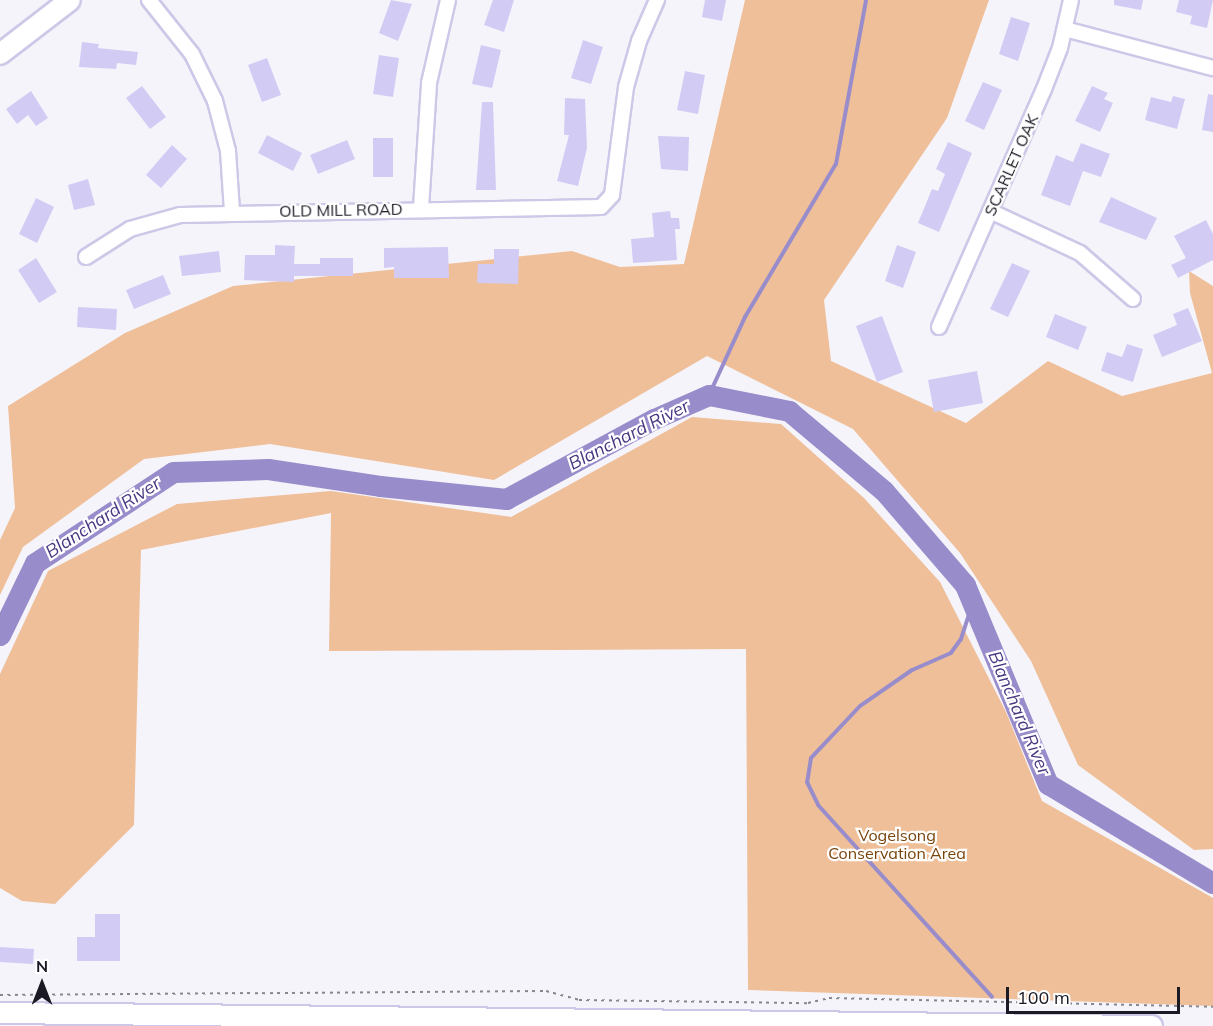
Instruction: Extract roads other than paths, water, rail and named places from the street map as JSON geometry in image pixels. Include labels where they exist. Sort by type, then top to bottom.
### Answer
[{"type":"main road","points":[[0,54],[70,0]]},
{"type":"main road","points":[[0,1013],[1152,1026]]},
{"type":"street","points":[[149,0],[192,54],[208,84],[228,151],[232,212]]},
{"type":"street","points":[[421,208],[429,83],[448,0]]},
{"type":"street","name":"OLD MILL ROAD","points":[[86,257],[114,237],[146,223],[180,215],[421,208],[593,208],[606,204],[614,188],[626,87],[639,41],[657,0]]},
{"type":"street","name":"SCARLET OAK","points":[[939,327],[1044,89],[1065,29],[1071,0]]},
{"type":"street","points":[[1065,29],[1213,68]]},
{"type":"street","points":[[990,211],[1080,253],[1133,299]]},
{"type":"waterway","points":[[709,395],[745,317],[836,164],[866,0]]},
{"type":"waterway","name":"Blanchard River","points":[[0,635],[35,563],[173,472],[268,469],[380,486],[506,499],[654,419],[709,395],[789,411],[884,491],[965,585],[1048,784],[1213,883]]},
{"type":"waterway","points":[[973,602],[961,639],[951,653],[912,670],[860,706],[811,758],[807,782],[818,805],[992,997]]},
{"type":"park label","name":"Vogelsong Conservation Area","points":[[897,844]]}]
